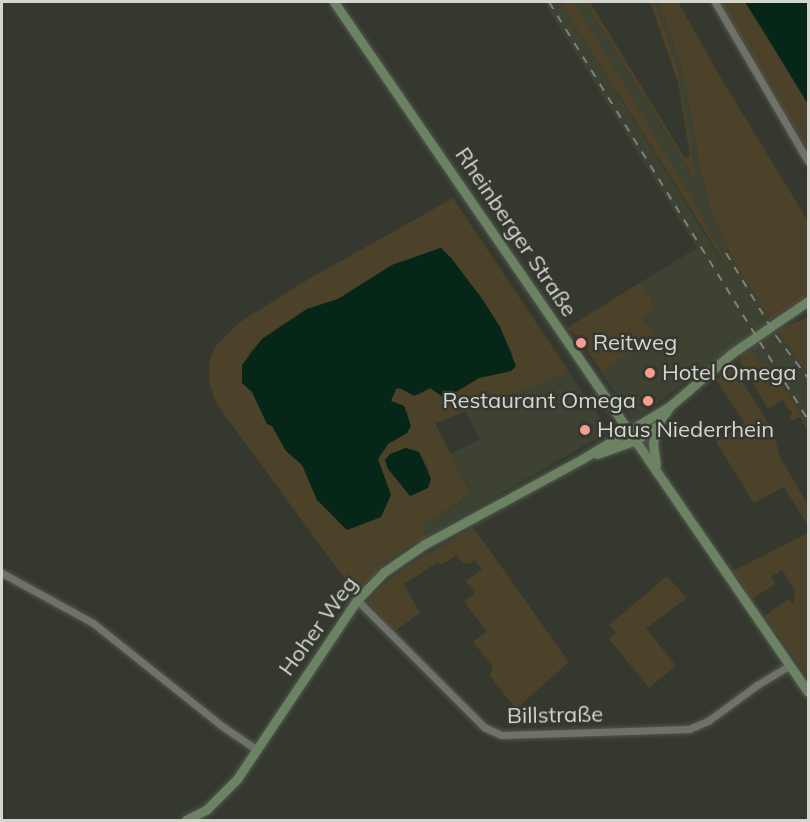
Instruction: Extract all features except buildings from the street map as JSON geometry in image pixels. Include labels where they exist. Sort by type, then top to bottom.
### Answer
[{"type":"main road","name":"Rheinberger Straße","points":[[334,2],[808,692]]},
{"type":"main road","points":[[628,430],[670,406],[733,352],[808,301]]},
{"type":"main road","points":[[636,440],[656,427],[670,406]]},
{"type":"main road","points":[[656,427],[653,444],[656,468]]},
{"type":"main road","name":"Hoher Weg","points":[[186,820],[206,810],[226,793],[357,600],[384,572],[408,554],[582,459],[628,430]]},
{"type":"main road","name":"Hoher Weg","points":[[582,459],[636,440]]},
{"type":"street","points":[[715,2],[808,160]]},
{"type":"street","points":[[2,573],[93,622],[222,726],[257,750]]},
{"type":"street","name":"Billstraße","points":[[357,600],[484,727],[501,735],[689,729],[708,721],[757,685],[789,666]]},
{"type":"shaded area","points":[[544,2],[560,2],[725,266],[573,2],[585,2],[696,182],[678,69],[655,2],[660,2],[685,79],[700,168],[711,211],[731,256],[770,320],[633,421],[602,373],[656,337],[643,316],[657,308],[641,282],[697,248]]},
{"type":"shaded area","points":[[560,2],[573,2],[589,26],[689,193],[735,279]]},
{"type":"shaded area","points":[[585,2],[590,2],[685,158],[690,156],[678,83],[650,2],[655,2],[678,69],[697,183]]},
{"type":"shaded area","points":[[660,2],[678,2],[721,78],[808,221],[808,295],[770,320],[731,256],[711,211],[700,168],[685,79]]},
{"type":"shaded area","points":[[720,2],[745,2],[808,104],[808,150]]},
{"type":"shaded area","points":[[745,2],[808,2],[808,104],[769,40]]},
{"type":"shaded area","points":[[453,198],[569,372],[435,423],[471,493],[421,526],[427,536],[387,561],[355,593],[216,403],[209,382],[209,362],[215,347],[240,322],[300,284]],"holes":[[[440,248],[452,259],[500,327],[513,355],[506,372],[479,378],[454,393],[440,394],[430,388],[419,395],[400,388],[396,389],[391,401],[402,405],[408,413],[407,433],[388,444],[377,461],[391,495],[377,519],[361,523],[353,529],[339,523],[326,506],[320,503],[302,465],[272,426],[267,424],[252,392],[249,353],[262,339],[307,309],[338,299],[392,265]],[[402,449],[419,452],[429,470],[428,488],[413,495]]]},
{"type":"shaded area","points":[[441,248],[483,300],[500,327],[516,366],[511,371],[479,378],[449,396],[443,397],[430,388],[414,396],[400,388],[396,389],[391,401],[404,406],[411,426],[407,433],[388,444],[378,459],[391,495],[381,517],[347,530],[317,500],[302,465],[286,451],[272,426],[267,424],[252,392],[242,383],[242,365],[262,339],[307,309],[338,299],[392,265]]},
{"type":"shaded area","points":[[641,282],[657,309],[643,317],[656,337],[602,373],[580,339],[567,328]]},
{"type":"shaded area","points":[[808,317],[808,374],[777,330]]},
{"type":"shaded area","points":[[777,330],[808,374],[808,425],[769,361],[761,365],[751,349]]},
{"type":"shaded area","points":[[751,349],[761,365],[768,361],[808,425],[808,432],[800,417],[792,421],[789,415],[792,414],[783,400],[768,409],[740,362],[741,356]]},
{"type":"shaded area","points":[[733,366],[774,432],[779,455],[808,505],[808,525],[784,487],[754,503],[716,442],[744,423],[716,380]]},
{"type":"shaded area","points":[[569,372],[607,428],[606,433],[427,536],[420,526],[462,502],[460,498],[471,492],[451,454],[480,439],[465,410]]},
{"type":"shaded area","points":[[406,448],[419,452],[431,479],[428,488],[410,496],[388,469],[385,460],[390,454]]},
{"type":"shaded area","points":[[473,527],[569,662],[516,709],[490,676],[493,667],[473,642],[487,631],[464,602],[475,593],[466,581],[482,569],[475,560],[469,564],[462,563],[456,555],[441,565],[438,562],[404,584],[420,613],[394,632],[369,603],[369,599],[384,584],[407,566]]},
{"type":"shaded area","points":[[808,533],[808,677],[764,616],[789,599],[793,605],[795,591],[782,570],[771,577],[775,584],[752,599],[733,571]]},
{"type":"shaded area","points":[[667,576],[687,598],[646,628],[676,666],[649,688],[609,639],[616,633],[609,625]]},
{"type":"railway","points":[[549,2],[808,420]]},
{"type":"railway","points":[[726,253],[776,336],[808,378]]},
{"type":"place","name":"Reitweg","points":[[581,343]]},
{"type":"place","name":"Hotel Omega","points":[[650,373]]},
{"type":"place","name":"Restaurant Omega","points":[[648,401]]},
{"type":"place","name":"Haus Niederrhein","points":[[585,430]]}]
